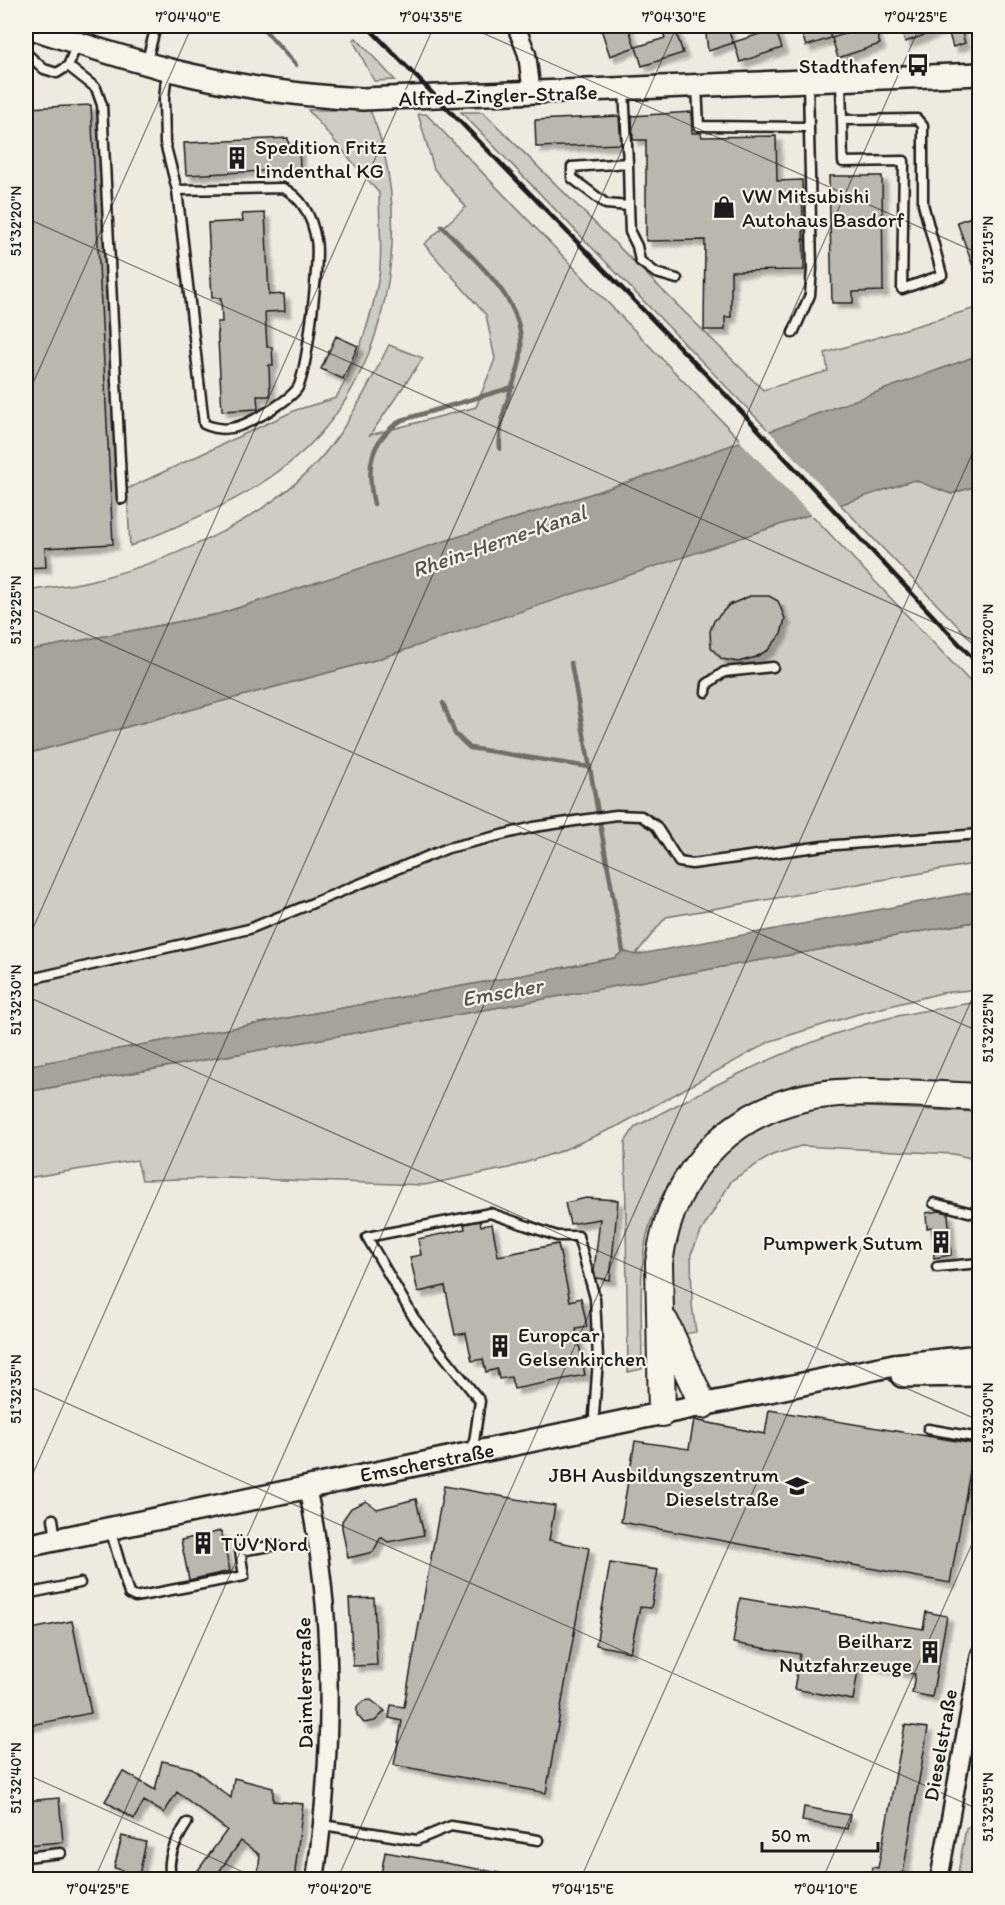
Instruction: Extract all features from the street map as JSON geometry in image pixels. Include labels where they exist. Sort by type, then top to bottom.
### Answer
[{"type":"main road","points":[[662,1413],[659,1263],[669,1214],[690,1174],[705,1155],[742,1123],[786,1102],[837,1093],[980,1097]]},
{"type":"main road","points":[[660,1310],[703,1405]]},
{"type":"street","name":"Alfred-Zingler-Straße","points":[[26,26],[168,71],[240,87],[323,97],[375,99],[532,94],[980,74]]},
{"type":"street","points":[[516,26],[527,54],[532,94]]},
{"type":"street","name":"Emscherstraße","points":[[26,1546],[55,1529],[110,1528],[596,1429],[894,1365],[980,1356]]},
{"type":"street","name":"Emscherstraße","points":[[829,1380],[980,1376]]},
{"type":"street","name":"Daimlerstraße","points":[[307,1487],[317,1537],[326,1614],[330,1715],[323,1825],[315,1880]]},
{"type":"street","name":"Dieselstraße","points":[[939,1880],[980,1653]]},
{"type":"lane","points":[[146,65],[156,26]]},
{"type":"lane","points":[[26,53],[51,72],[64,71],[78,43]]},
{"type":"lane","points":[[68,66],[96,88],[102,105],[123,499]]},
{"type":"lane","points":[[168,71],[164,99],[165,143],[177,189],[204,424],[214,429],[232,428],[282,404],[299,388],[312,317],[317,241],[308,212],[297,195],[283,188],[177,189]]},
{"type":"lane","points":[[841,81],[843,162],[904,161],[902,289],[942,275],[922,204],[923,126],[917,119],[842,120]]},
{"type":"lane","points":[[793,333],[810,295],[812,278],[808,82]]},
{"type":"lane","points":[[697,87],[699,126],[808,127]]},
{"type":"lane","points":[[624,90],[630,232],[637,246],[640,261],[656,273],[677,279]]},
{"type":"lane","points":[[628,164],[572,167],[572,178],[606,204],[629,206]]},
{"type":"lane","points":[[706,692],[707,684],[723,672],[773,667]]},
{"type":"lane","points":[[26,980],[249,929],[448,848],[534,827],[616,815],[641,816],[656,826],[679,862],[692,864],[855,842],[980,834]]},
{"type":"lane","points":[[934,1203],[980,1215]]},
{"type":"lane","points":[[476,1452],[474,1442],[480,1401],[414,1318],[367,1237],[490,1213],[557,1236],[578,1236],[595,1298],[598,1359],[594,1415],[596,1429]]},
{"type":"lane","points":[[937,1267],[980,1263]]},
{"type":"lane","points":[[928,1428],[980,1437]]},
{"type":"lane","points":[[110,1528],[129,1594],[135,1597],[244,1576],[240,1551],[277,1545]]},
{"type":"lane","points":[[26,1594],[80,1583]]},
{"type":"lane","points":[[173,1880],[171,1875],[174,1845],[187,1822]]},
{"type":"lane","points":[[323,1825],[417,1840],[451,1826],[538,1840]]},
{"type":"lane","points":[[26,1857],[61,1853]]},
{"type":"shaded area","points":[[356,38],[395,80],[374,81],[353,40]]},
{"type":"shaded area","points":[[308,110],[370,110],[383,149],[391,191],[392,234],[389,278],[379,321],[365,362],[346,400],[321,433],[280,470],[207,513],[130,546],[127,489],[296,410],[336,398],[357,354],[368,323],[379,276],[381,245],[379,193]]},
{"type":"shaded area","points":[[461,112],[483,112],[763,390],[828,371],[825,353],[979,307],[979,355],[770,432]]},
{"type":"shaded area","points":[[418,114],[426,114],[742,442],[646,476],[219,614],[26,651],[26,591],[89,581],[155,561],[222,532],[284,493],[332,444],[356,408],[389,345],[423,358],[370,435],[476,407],[495,359],[486,315],[424,244],[466,207],[434,169]]},
{"type":"shaded area","points":[[914,479],[951,494],[979,485],[979,648],[840,504]]},
{"type":"shaded area","points":[[810,513],[979,691],[979,863],[666,917],[635,955],[623,951],[615,958],[26,1066],[26,754],[375,660]]},
{"type":"shaded area","points":[[979,921],[979,989],[941,993],[858,1014],[771,1041],[618,1126],[561,1151],[509,1168],[424,1185],[227,1178],[142,1180],[137,1160],[26,1178],[26,1092]]},
{"type":"shaded area","points":[[979,1002],[979,1085],[844,1078],[801,1083],[773,1092],[746,1106],[721,1123],[698,1144],[679,1168],[663,1194],[651,1221],[642,1265],[642,1369],[628,1372],[625,1142],[635,1127],[748,1070],[836,1034],[894,1017]]},
{"type":"shaded area","points":[[823,1105],[979,1112],[979,1160],[953,1154],[801,1146],[772,1155],[732,1180],[702,1230],[691,1254],[692,1305],[696,1332],[679,1335],[673,1310],[672,1260],[676,1235],[695,1189],[710,1168],[738,1141],[773,1122]]},
{"type":"shaded area","points":[[979,1820],[979,1879],[957,1879],[966,1828]]},
{"type":"water","name":"Rhein-Herne-Kanal","points":[[979,355],[979,485],[951,494],[914,480],[375,660],[26,754],[26,651],[219,614],[646,476]]},
{"type":"water","name":"Emscher","points":[[979,891],[979,921],[26,1092],[26,1066],[615,958],[623,951],[635,955]]},
{"type":"pier","points":[[768,429],[841,506],[812,516],[739,440]]},
{"type":"building","points":[[600,26],[628,26],[635,47],[610,56]]},
{"type":"building","points":[[661,26],[674,26],[683,53],[642,66],[636,47],[665,38]]},
{"type":"building","points":[[705,26],[727,26],[733,43],[708,51]]},
{"type":"building","points":[[761,26],[774,26],[782,48],[740,62],[734,42],[763,33]]},
{"type":"building","points":[[799,26],[827,26],[831,38],[806,46]]},
{"type":"building","points":[[861,26],[874,26],[880,44],[838,58],[832,38],[862,28]]},
{"type":"building","points":[[900,26],[960,26],[965,43],[953,47],[947,27],[905,42]]},
{"type":"building","points":[[91,105],[113,544],[45,548],[46,567],[26,568],[26,108]]},
{"type":"building","name":"VW Mitsubishi Autohaus Basdorf","points":[[691,112],[692,133],[701,133],[702,137],[776,136],[777,181],[802,180],[804,270],[731,271],[731,317],[725,317],[725,330],[704,330],[705,240],[646,241],[646,140],[633,140],[632,116]]},
{"type":"building","points":[[619,116],[621,144],[536,147],[535,120]]},
{"type":"building","name":"Spedition Fritz Lindenthal KG","points":[[288,138],[289,148],[299,147],[300,169],[186,175],[184,143]]},
{"type":"building","points":[[829,176],[882,176],[883,291],[853,292],[853,303],[832,303]]},
{"type":"building","points":[[265,213],[269,295],[284,294],[285,311],[265,312],[267,347],[272,347],[273,365],[269,365],[270,396],[257,396],[258,409],[222,411],[217,322],[222,322],[221,298],[212,298],[208,223],[243,221],[242,214]]},
{"type":"building","points":[[980,214],[980,279],[978,280],[957,222]]},
{"type":"building","points":[[336,336],[358,346],[343,379],[321,369]]},
{"type":"building","points":[[750,596],[769,596],[778,601],[785,619],[781,634],[768,650],[756,657],[738,662],[722,659],[711,648],[710,631],[714,621],[729,605]]},
{"type":"building","points":[[586,1198],[618,1200],[610,1280],[596,1278],[594,1271],[600,1219],[570,1224],[565,1203]]},
{"type":"building","name":"Pumpwerk Sutum","points":[[940,1211],[948,1213],[951,1255],[934,1258],[932,1227],[927,1228],[926,1213]]},
{"type":"building","points":[[480,1221],[481,1226],[492,1224],[498,1256],[558,1244],[570,1301],[581,1298],[587,1327],[576,1329],[585,1375],[514,1389],[511,1377],[499,1379],[497,1369],[486,1372],[483,1359],[472,1361],[466,1333],[455,1335],[445,1286],[418,1292],[410,1257],[421,1255],[418,1239],[465,1229],[464,1224]]},
{"type":"building","name":"JBH Ausbildungszentrum Dieselstraße","points":[[769,1410],[975,1444],[950,1583],[621,1522],[635,1441],[689,1449],[694,1420],[765,1434]]},
{"type":"building","points":[[444,1486],[555,1506],[549,1540],[589,1548],[546,1793],[394,1765],[402,1721],[389,1718],[391,1705],[404,1707]]},
{"type":"building","points":[[416,1499],[424,1535],[388,1542],[381,1537],[373,1552],[348,1558],[342,1521],[351,1508],[366,1501],[377,1509]]},
{"type":"building","points":[[221,1531],[230,1571],[189,1580],[181,1540]]},
{"type":"building","points":[[610,1563],[658,1570],[651,1608],[640,1607],[630,1652],[596,1645]]},
{"type":"building","points":[[374,1598],[377,1665],[353,1666],[349,1599]]},
{"type":"building","points":[[740,1598],[923,1629],[926,1612],[947,1616],[932,1697],[912,1693],[915,1674],[859,1665],[853,1700],[794,1689],[800,1654],[733,1643]]},
{"type":"building","points":[[72,1621],[91,1713],[26,1726],[26,1630]]},
{"type":"building","points":[[371,1700],[385,1711],[375,1721],[364,1723],[357,1715],[357,1707],[363,1701]]},
{"type":"building","points":[[905,1725],[928,1728],[903,1873],[906,1873],[905,1880],[870,1880],[872,1867],[878,1868]]},
{"type":"building","points":[[162,1761],[192,1768],[231,1798],[234,1778],[273,1788],[273,1801],[303,1804],[294,1880],[257,1880],[260,1855],[241,1841],[213,1880],[191,1880],[227,1830],[177,1792],[164,1813],[144,1801],[134,1819],[105,1801],[123,1771],[155,1790]]},
{"type":"building","points":[[59,1798],[63,1842],[26,1845],[26,1801]]},
{"type":"building","points":[[804,1807],[850,1815],[847,1829],[802,1821]]},
{"type":"building","points":[[122,1836],[146,1842],[138,1880],[120,1880],[122,1870],[114,1868]]},
{"type":"building","points":[[385,1852],[500,1873],[499,1880],[380,1880]]},
{"type":"waterway","points":[[261,26],[296,65]]},
{"type":"waterway","points":[[442,226],[501,290],[512,307],[519,326],[521,347],[518,369],[502,418],[500,449]]},
{"type":"waterway","points":[[374,504],[370,479],[373,456],[377,446],[391,428],[402,420],[513,387]]},
{"type":"waterway","points":[[571,663],[623,951]]},
{"type":"waterway","points":[[443,703],[455,734],[470,748],[589,767]]},
{"type":"railway","points":[[367,26],[723,392],[980,666]]},
{"type":"place","name":"Stadthafen","points":[[918,65]]},
{"type":"place","name":"Spedition Fritz Lindenthal KG","points":[[237,158]]},
{"type":"place","name":"VW Mitsubishi Autohaus Basdorf","points":[[724,207]]},
{"type":"place","name":"Pumpwerk Sutum","points":[[941,1242]]},
{"type":"place","name":"Europcar Gelsenkirchen","points":[[500,1346]]},
{"type":"place","name":"JBH Ausbildungszentrum Dieselstraße","points":[[797,1486]]},
{"type":"place","name":"TÜV Nord","points":[[203,1543]]},
{"type":"place","name":"Beilharz Nutzfahrzeuge","points":[[930,1652]]}]
